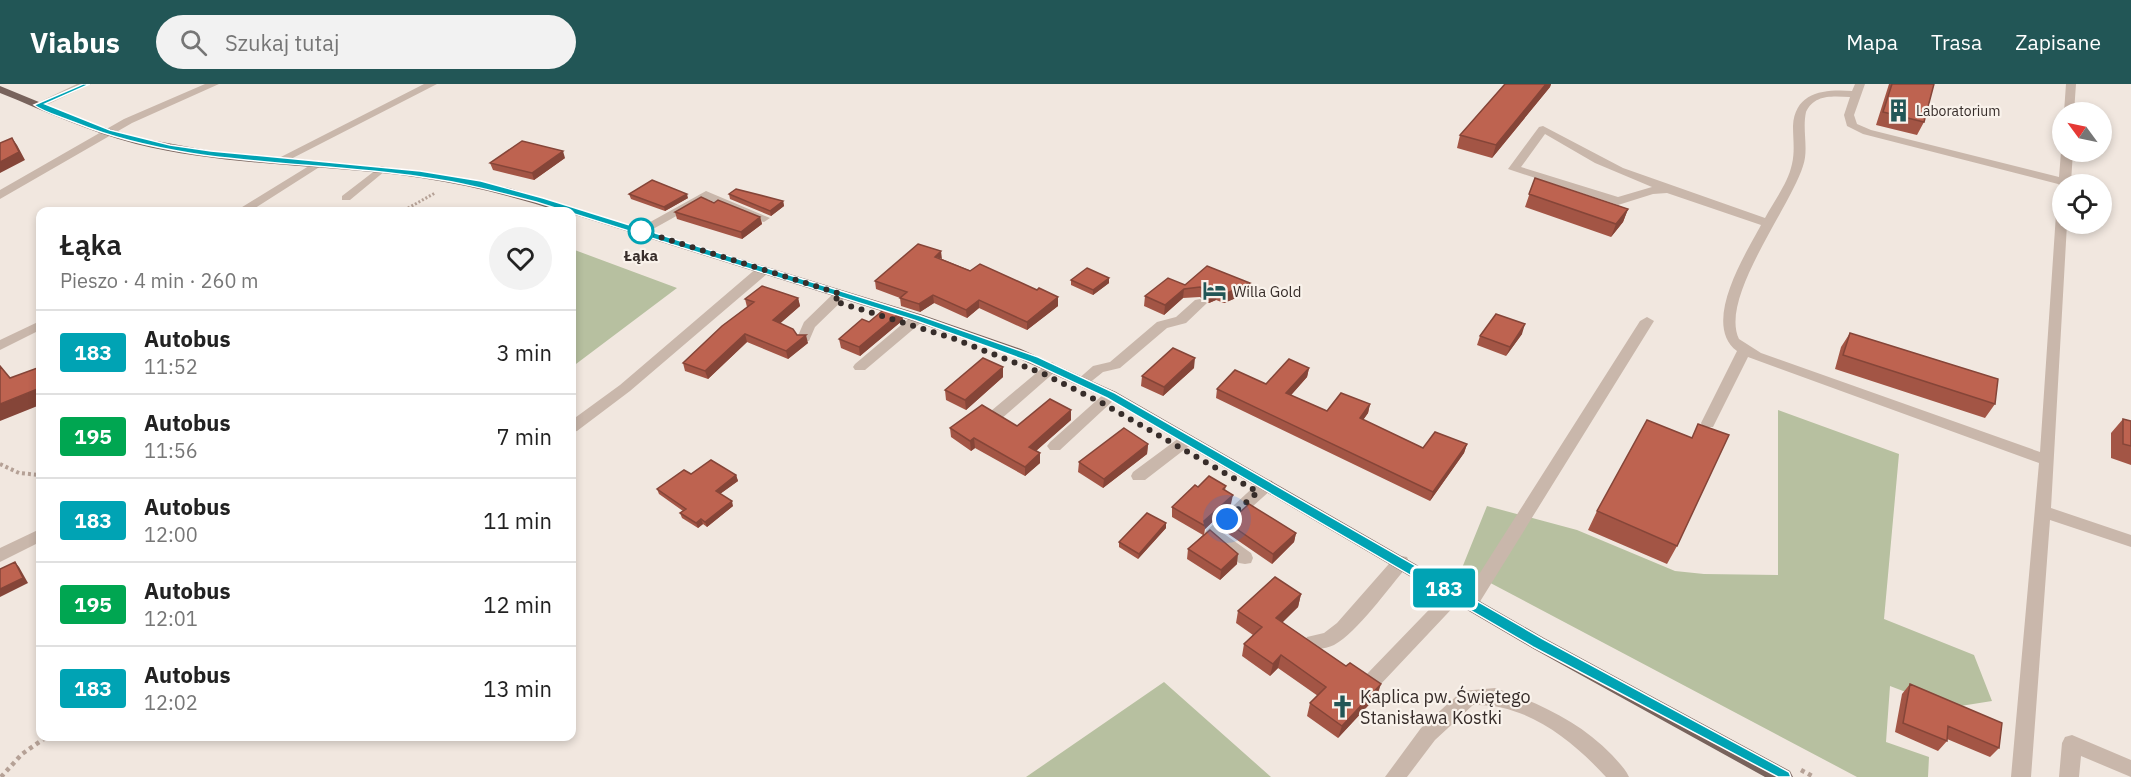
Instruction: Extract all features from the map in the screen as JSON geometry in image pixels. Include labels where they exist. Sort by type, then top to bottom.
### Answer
[{"type":"main road","points":[[2,92],[107,132],[138,141],[211,154],[381,169],[481,184],[559,207]]},
{"type":"main road","points":[[576,212],[918,318],[1052,367],[1083,381],[1783,777]]},
{"type":"street","points":[[38,105],[86,84]]},
{"type":"street","points":[[0,195],[107,132],[214,84]]},
{"type":"street","points":[[281,160],[432,84]]},
{"type":"street","points":[[2070,102],[2071,84]]},
{"type":"street","points":[[2047,460],[1774,363],[1745,349],[1731,336],[1730,319],[1739,284],[1796,169],[1800,157],[1800,115],[1805,103],[1824,93],[1858,89],[1849,115],[1852,126],[1878,135],[2052,180]]},
{"type":"street","points":[[1672,189],[1652,191],[1618,201],[1514,169],[1543,129],[1599,161],[1767,224]]},
{"type":"street","points":[[248,207],[317,164]]},
{"type":"street","points":[[346,198],[381,169]]},
{"type":"street","points":[[640,231],[706,195],[764,218]]},
{"type":"street","points":[[2026,775],[2061,234]]},
{"type":"street","points":[[576,424],[625,388],[763,270]]},
{"type":"street","points":[[804,338],[809,325],[841,294]]},
{"type":"street","points":[[1083,381],[1098,369],[1115,364],[1162,325],[1181,320],[1200,303]]},
{"type":"street","points":[[860,367],[918,318]]},
{"type":"street","points":[[1372,681],[1463,598],[1647,321]]},
{"type":"street","points":[[0,346],[36,327]]},
{"type":"street","points":[[1708,423],[1745,349]]},
{"type":"street","points":[[996,415],[1052,367]]},
{"type":"street","points":[[1055,446],[1111,395]]},
{"type":"street","points":[[1139,476],[1188,439]]},
{"type":"street","points":[[1245,558],[1212,533],[1266,485]]},
{"type":"street","points":[[2043,511],[2131,541]]},
{"type":"street","points":[[0,556],[36,537]]},
{"type":"street","points":[[1313,642],[1328,640],[1343,628],[1401,562]]},
{"type":"street","points":[[1395,777],[1428,734],[1469,697],[1495,696],[1534,710],[1567,729],[1596,752],[1619,777]]},
{"type":"street","points":[[2069,777],[2072,743],[2131,769]]},
{"type":"path","points":[[0,464],[19,473],[36,474]]},
{"type":"path","points":[[1,777],[22,754],[41,741]]},
{"type":"green space","points":[[576,250],[677,288],[576,364]]},
{"type":"green space","points":[[1778,410],[1899,454],[1884,619],[1974,655],[1992,701],[1948,708],[1890,686],[1886,742],[1929,757],[1928,777],[1857,777],[1462,568],[1487,506],[1577,530],[1675,571],[1704,574],[1778,575]]},
{"type":"green space","points":[[1164,682],[1271,777],[1026,777]]},
{"type":"building","points":[[1505,84],[1546,84],[1496,145],[1460,135]]},
{"type":"building","points":[[1892,84],[1934,84],[1924,122],[1883,112]]},
{"type":"building","points":[[12,138],[19,152],[0,162],[0,143]]},
{"type":"building","points":[[522,141],[563,151],[532,173],[490,163]]},
{"type":"building","points":[[1535,178],[1628,209],[1616,224],[1529,194]]},
{"type":"building","points":[[652,180],[687,194],[664,207],[629,194]]},
{"type":"building","points":[[736,189],[783,201],[770,211],[729,194]]},
{"type":"building","points":[[701,197],[714,203],[718,200],[760,217],[741,232],[675,212]]},
{"type":"building","points":[[918,244],[941,251],[935,257],[970,271],[980,264],[1058,297],[1027,322],[979,300],[966,310],[933,295],[919,304],[900,298],[907,292],[875,281]]},
{"type":"building","points":[[1207,266],[1250,283],[1225,294],[1217,290],[1210,293],[1200,287],[1184,289],[1165,305],[1145,296],[1168,278],[1185,285]]},
{"type":"building","points":[[1087,268],[1109,278],[1093,290],[1071,280]]},
{"type":"building","points":[[762,286],[798,298],[773,320],[793,329],[797,335],[806,335],[786,351],[745,334],[705,371],[683,363],[722,326],[754,302],[745,299]]},
{"type":"building","points":[[888,306],[902,311],[859,347],[839,339],[862,319],[869,322]]},
{"type":"building","points":[[1496,314],[1525,324],[1510,347],[1480,336]]},
{"type":"building","points":[[1850,333],[1998,379],[1995,404],[1843,355]]},
{"type":"building","points":[[1173,348],[1195,358],[1164,387],[1142,376]]},
{"type":"building","points":[[983,358],[1003,367],[965,400],[945,390]]},
{"type":"building","points":[[1289,359],[1309,368],[1286,393],[1327,411],[1341,393],[1370,404],[1360,418],[1423,448],[1435,432],[1467,444],[1433,492],[1217,389],[1235,370],[1266,384]]},
{"type":"building","points":[[0,366],[10,378],[36,368],[36,390],[0,404]]},
{"type":"building","points":[[1050,399],[1071,410],[1029,447],[1040,453],[1025,467],[974,438],[970,441],[950,428],[982,405],[1017,426]]},
{"type":"building","points":[[2123,419],[2131,421],[2131,446],[2123,444]]},
{"type":"building","points":[[1647,420],[1692,438],[1698,424],[1729,435],[1677,546],[1597,511]]},
{"type":"building","points":[[1124,428],[1148,444],[1104,479],[1079,462]]},
{"type":"building","points":[[711,460],[736,475],[716,491],[732,501],[705,522],[701,519],[696,523],[680,513],[686,509],[657,489],[684,470],[691,474]]},
{"type":"building","points":[[1209,476],[1226,486],[1223,489],[1233,495],[1204,521],[1205,526],[1172,507],[1195,485],[1198,487]]},
{"type":"building","points":[[1249,504],[1296,533],[1273,554],[1228,523]]},
{"type":"building","points":[[1147,513],[1166,523],[1139,554],[1119,542]]},
{"type":"building","points":[[1210,530],[1238,554],[1221,570],[1188,549]]},
{"type":"building","points":[[15,562],[23,578],[0,589],[0,569]]},
{"type":"building","points":[[1275,577],[1301,594],[1276,618],[1346,666],[1350,663],[1381,684],[1342,726],[1310,703],[1326,687],[1281,655],[1273,664],[1244,644],[1262,627],[1238,611]]},
{"type":"building","points":[[1910,684],[2002,723],[1999,748],[1948,726],[1947,741],[1903,723]]},
{"type":"bus line","name":"183","points":[[86,84],[38,105],[86,125],[138,141],[211,154],[381,169],[443,177],[481,184],[561,207]]},
{"type":"bus line","name":"183","points":[[576,212],[918,318],[1052,367],[1111,395],[1538,643],[1783,777]]},
{"type":"place","name":"Laboratorium","points":[[1898,111]]},
{"type":"place","name":"Łąka","points":[[641,231]]},
{"type":"place","name":"Willa Gold","points":[[1215,291]]},
{"type":"place","name":"Kaplica pw. Świętego Stanisława Kostki","points":[[1342,706]]},
{"type":"route","points":[[641,231],[841,294],[834,301],[931,331],[1044,374],[1102,403],[1258,492],[1227,519]]}]
